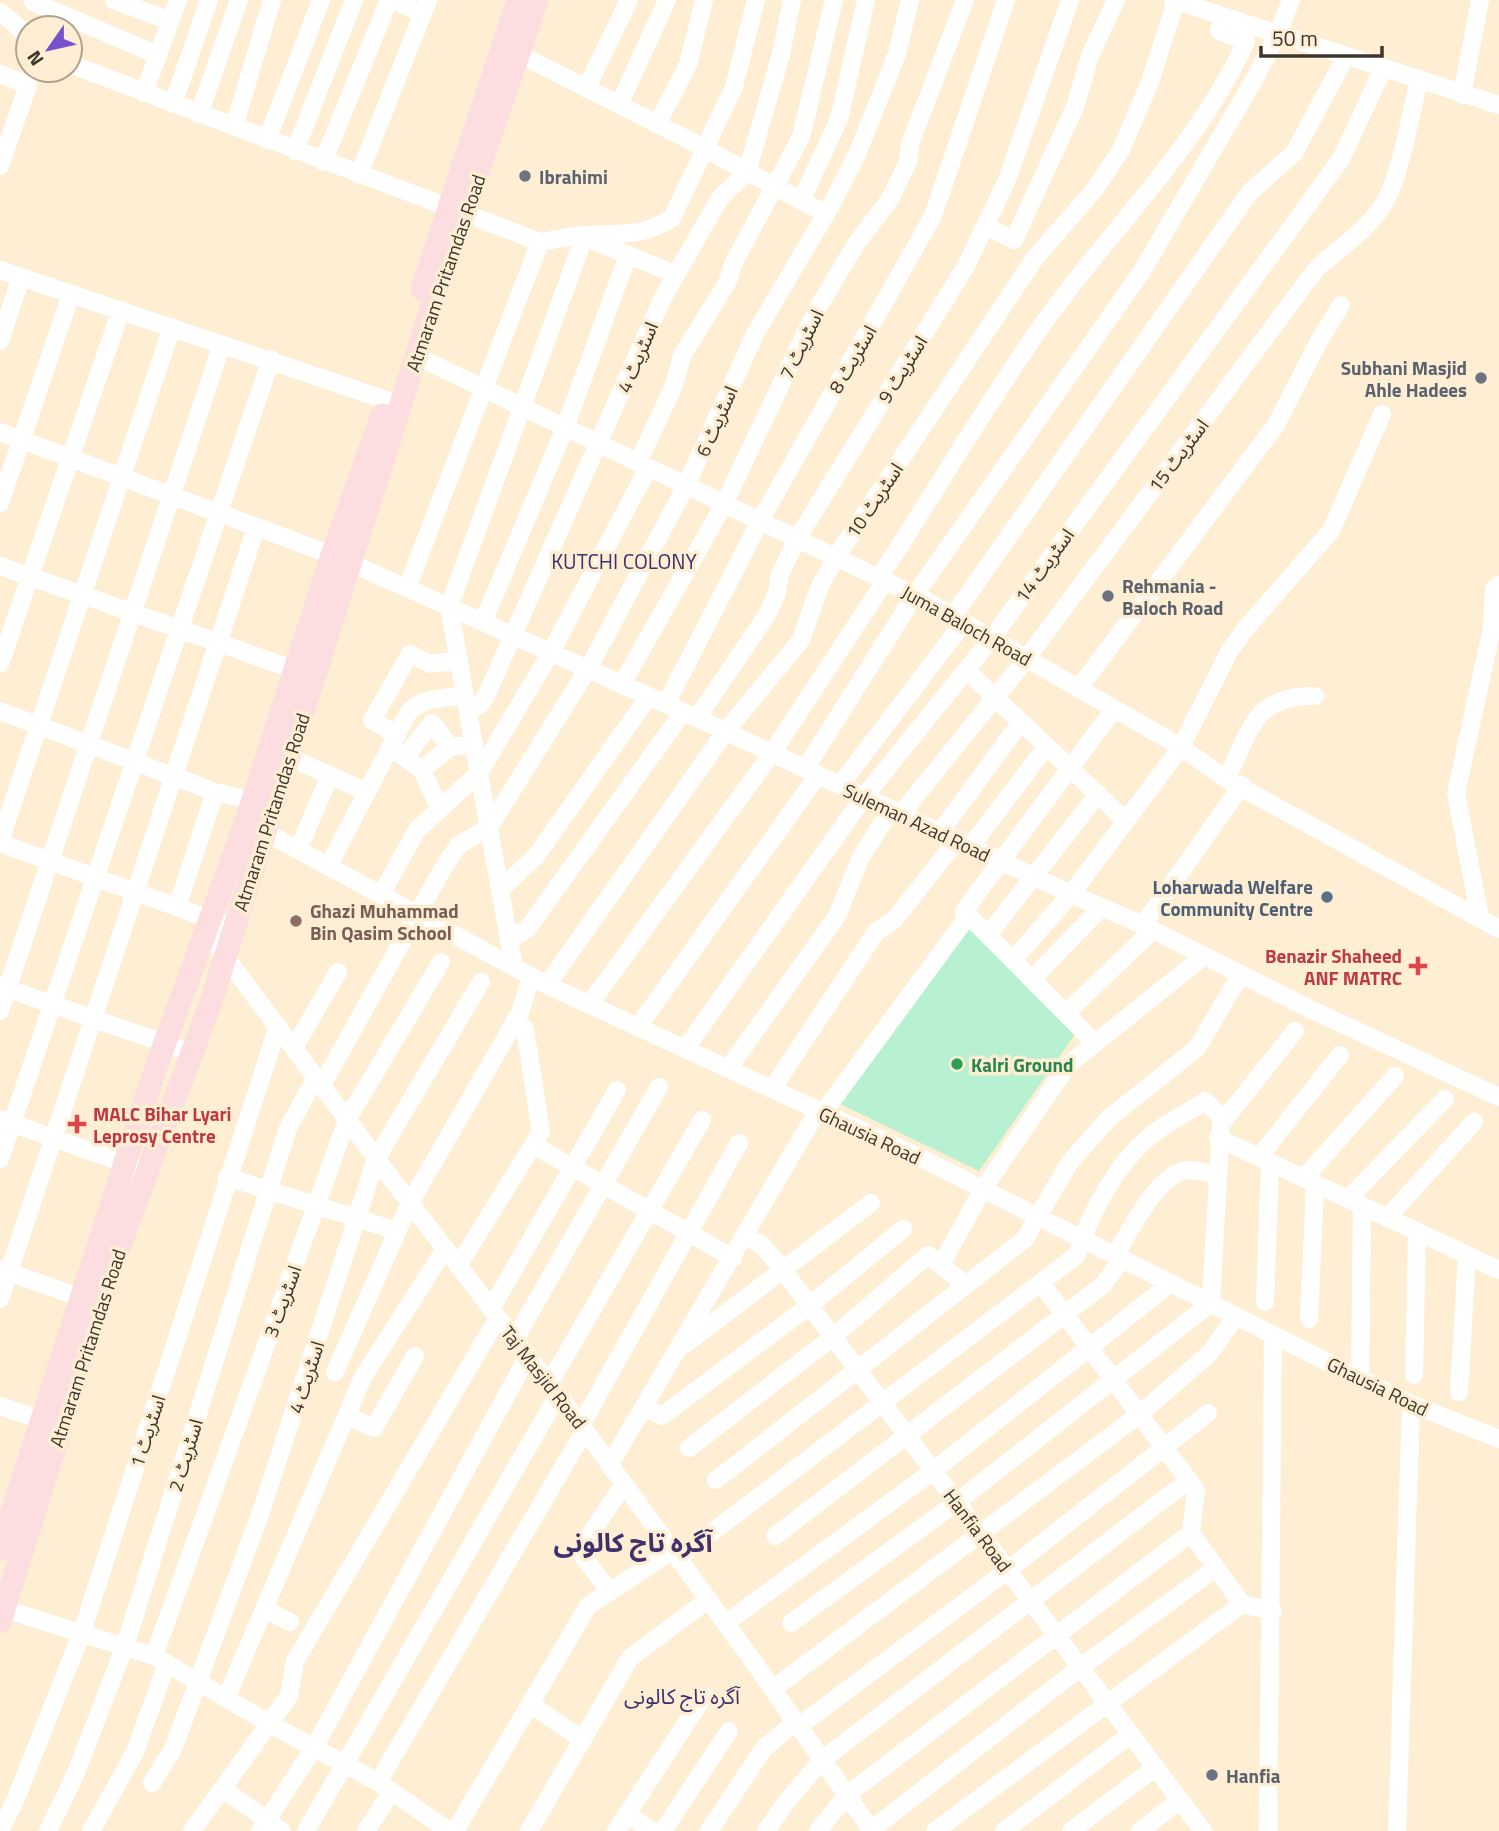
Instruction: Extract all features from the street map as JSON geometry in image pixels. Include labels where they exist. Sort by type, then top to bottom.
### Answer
[{"type":"main road","name":"Atmaram Pritamdas Road","points":[[511,51],[517,0]]},
{"type":"main road","name":"Atmaram Pritamdas Road","points":[[89,1301],[148,1171],[192,1053],[234,928],[255,818],[455,212],[511,51],[537,0]]},
{"type":"main road","name":"Atmaram Pritamdas Road","points":[[394,402],[416,356],[455,212]]},
{"type":"main road","name":"Atmaram Pritamdas Road","points":[[2,1616],[6,1545],[52,1423],[89,1301],[124,1163],[207,925],[255,818],[289,757],[305,673]]},
{"type":"street","points":[[114,0],[170,21]]},
{"type":"street","points":[[144,93],[178,0]]},
{"type":"street","points":[[173,104],[209,0]]},
{"type":"street","points":[[200,114],[239,0]]},
{"type":"street","points":[[234,127],[272,0]]},
{"type":"street","points":[[267,140],[321,0]]},
{"type":"street","points":[[295,151],[354,0]]},
{"type":"street","points":[[323,162],[389,0]]},
{"type":"street","points":[[359,175],[425,7],[394,0]]},
{"type":"street","points":[[586,89],[629,0]]},
{"type":"street","points":[[619,106],[667,0]]},
{"type":"street","points":[[657,124],[688,65],[704,0]]},
{"type":"street","points":[[84,69],[540,242],[582,236],[626,236],[657,229],[672,218],[707,150],[734,87],[756,0]]},
{"type":"street","name":"اسٹریٹ 4","points":[[467,704],[480,705],[487,694],[676,274],[720,198],[747,172],[780,58],[792,0]]},
{"type":"street","points":[[380,895],[417,830],[479,773],[551,652],[643,466],[674,385],[682,356],[728,281],[733,264],[801,137],[834,0]]},
{"type":"street","points":[[801,201],[839,119],[866,0]]},
{"type":"street","name":"اسٹریٹ 6","points":[[489,827],[588,669],[686,486],[755,334],[858,152],[897,54],[910,0]]},
{"type":"street","name":"اسٹریٹ 7","points":[[622,684],[724,504],[817,309],[856,244],[890,199],[908,162],[910,144],[965,0]]},
{"type":"street","name":"اسٹریٹ 8","points":[[666,704],[760,521],[933,216],[1006,0]]},
{"type":"street","name":"اسٹریٹ 9","points":[[509,941],[528,928],[767,615],[777,593],[780,574],[797,539],[966,266],[987,226],[1007,180],[1070,0]]},
{"type":"street","points":[[987,226],[1014,240],[1075,107],[1090,56],[1116,0]]},
{"type":"street","points":[[638,1027],[812,772],[915,595],[1142,271],[1179,213],[1278,34],[1291,0]]},
{"type":"street","points":[[1462,95],[1480,0]]},
{"type":"street","points":[[33,1],[158,55]]},
{"type":"street","points":[[1181,1],[1499,105]]},
{"type":"street","name":"اسٹریٹ 10","points":[[547,985],[726,731],[801,640],[819,588],[836,558],[1035,258],[1095,189],[1121,150],[1181,1]]},
{"type":"street","points":[[0,12],[14,24]]},
{"type":"street","points":[[589,1005],[772,753],[1043,323],[1160,179],[1222,88],[1247,41],[1219,31],[1224,17]]},
{"type":"street","points":[[511,51],[657,124],[825,214]]},
{"type":"street","points":[[840,785],[958,619],[1250,192],[1294,153],[1346,57]]},
{"type":"street","name":"اسٹریٹ 14","points":[[685,1049],[864,797],[992,638],[1341,159],[1383,69]]},
{"type":"street","points":[[0,74],[28,85],[0,166]]},
{"type":"street","name":"اسٹریٹ 15","points":[[728,1069],[836,916],[860,859],[896,812],[1027,658],[1317,268],[1357,234],[1383,204],[1393,178],[1419,80]]},
{"type":"street","points":[[582,236],[676,274]]},
{"type":"street","points":[[514,967],[449,607],[523,408],[582,236]]},
{"type":"street","points":[[407,588],[540,242]]},
{"type":"street","points":[[483,622],[565,428],[628,255]]},
{"type":"street","points":[[0,270],[394,402]]},
{"type":"street","points":[[0,341],[21,277]]},
{"type":"street","points":[[0,503],[71,294]]},
{"type":"street","points":[[1079,688],[1276,425],[1341,305]]},
{"type":"street","points":[[0,663],[121,310]]},
{"type":"street","points":[[172,327],[0,842],[177,907],[207,925],[234,928]]},
{"type":"street","points":[[0,1011],[4,987],[50,862],[222,344]]},
{"type":"street","name":"Juma Baloch Road","points":[[416,356],[915,595],[1181,747],[1234,782],[1499,929]]},
{"type":"street","points":[[0,1159],[6,1121],[54,1004],[271,359]]},
{"type":"street","points":[[1013,960],[1071,894],[1181,747],[1230,650],[1331,531],[1382,414]]},
{"type":"street","name":"Suleman Azad Road","points":[[0,432],[341,559],[407,588],[726,731],[963,844],[1148,928],[1499,1097]]},
{"type":"street","points":[[0,1299],[4,1271],[54,1138],[256,528]]},
{"type":"street","points":[[0,565],[131,614],[305,673]]},
{"type":"street","points":[[1480,918],[1456,793],[1492,628],[1494,589],[1499,585]]},
{"type":"street","points":[[439,807],[422,770],[372,720],[410,654],[430,664],[459,660]]},
{"type":"street","points":[[966,670],[1126,821]]},
{"type":"street","points":[[500,890],[536,856],[649,696]]},
{"type":"street","points":[[1066,1013],[1148,928],[1234,782],[1264,708],[1294,696],[1315,696]]},
{"type":"street","points":[[328,866],[367,792],[397,746],[414,706],[433,699],[467,704]]},
{"type":"street","points":[[1095,1043],[964,911],[1114,709]]},
{"type":"street","name":"Ghausia Road","points":[[0,711],[215,792],[298,850],[547,985],[983,1189],[1411,1404],[1499,1439]]},
{"type":"street","points":[[940,832],[1021,722]]},
{"type":"street","points":[[397,746],[432,723],[450,747]]},
{"type":"street","points":[[422,770],[450,747],[474,745]]},
{"type":"street","points":[[772,1089],[876,932],[895,919],[1047,746]]},
{"type":"street","points":[[289,757],[367,792]]},
{"type":"street","points":[[298,850],[330,775]]},
{"type":"street","points":[[177,907],[215,792]]},
{"type":"street","points":[[988,935],[1098,794]]},
{"type":"street","name":"اسٹریٹ 2","points":[[48,1831],[75,1775],[125,1646],[288,1128],[319,1081],[459,845],[489,827]]},
{"type":"street","points":[[1032,979],[1102,907]]},
{"type":"street","points":[[610,1464],[820,1112],[968,916]]},
{"type":"street","name":"Taj Masjid Road","points":[[207,925],[225,957],[376,1159],[583,1427],[709,1599],[872,1830]]},
{"type":"street","points":[[941,1265],[983,1189],[1068,1065],[1204,956]]},
{"type":"street","name":"اسٹریٹ 3","points":[[90,1831],[135,1752],[160,1659],[347,1120],[441,962]]},
{"type":"street","points":[[294,1048],[338,972]]},
{"type":"street","points":[[716,1480],[1025,1239],[1070,1162],[1109,1118],[1197,1048],[1241,974]]},
{"type":"street","points":[[335,1372],[410,1203],[516,1021],[531,976]]},
{"type":"street","name":"اسٹریٹ 4","points":[[152,1783],[173,1749],[262,1509],[376,1159],[481,982]]},
{"type":"street","points":[[4,987],[192,1053]]},
{"type":"street","points":[[458,1266],[541,1132],[525,1029],[516,1021]]},
{"type":"street","name":"اسٹریٹ 1","points":[[0,1830],[15,1801],[82,1632],[278,1026]]},
{"type":"street","points":[[790,1623],[957,1502],[1210,1303],[1219,1138],[1225,1120],[1295,1031]]},
{"type":"street","points":[[1265,1302],[1265,1160],[1340,1055]]},
{"type":"street","points":[[1309,1319],[1309,1181],[1395,1076]]},
{"type":"street","points":[[515,1339],[605,1186],[659,1087]]},
{"type":"street","points":[[192,1831],[289,1696],[295,1661],[495,1313],[572,1167],[617,1090]]},
{"type":"street","points":[[1360,1378],[1355,1202],[1445,1099]]},
{"type":"street","points":[[2,1616],[82,1632],[160,1659],[227,1696],[270,1724],[346,1764],[452,1831],[589,1606],[676,1554],[883,1404],[1077,1255],[1082,1239],[1124,1164],[1156,1132],[1205,1101],[1225,1120]]},
{"type":"street","points":[[306,1831],[346,1764],[554,1389],[649,1211],[702,1120]]},
{"type":"street","points":[[6,1121],[148,1171]]},
{"type":"street","points":[[1387,1217],[1474,1122]]},
{"type":"street","points":[[1219,1138],[1499,1270]]},
{"type":"street","points":[[366,1831],[385,1787],[739,1143]]},
{"type":"street","points":[[533,1145],[733,1258]]},
{"type":"street","points":[[775,1536],[908,1437],[1103,1285],[1146,1202],[1164,1182],[1188,1170],[1216,1175]]},
{"type":"street","points":[[228,1177],[397,1231]]},
{"type":"street","points":[[677,1350],[871,1203]]},
{"type":"street","points":[[644,1407],[662,1416],[809,1306],[903,1229]]},
{"type":"street","points":[[1414,1375],[1417,1232]]},
{"type":"street","name":"Hanfia Road","points":[[745,1236],[762,1245],[783,1270],[1203,1831]]},
{"type":"street","points":[[227,1696],[363,1377],[445,1249]]},
{"type":"street","points":[[689,1448],[833,1337],[928,1255],[966,1285]]},
{"type":"street","points":[[1459,1392],[1467,1255]]},
{"type":"street","points":[[4,1271],[89,1301]]},
{"type":"street","points":[[1041,1283],[1196,1490],[1191,1533],[1242,1604],[1273,1611]]},
{"type":"street","points":[[726,1623],[933,1471],[1171,1283]]},
{"type":"street","points":[[773,1689],[1140,1414],[1210,1353],[1237,1316]]},
{"type":"street","points":[[1268,1831],[1273,1611],[1273,1335]]},
{"type":"street","points":[[347,1416],[374,1428],[415,1356]]},
{"type":"street","points":[[264,1825],[315,1746],[528,1356]]},
{"type":"street","points":[[1397,1831],[1411,1404]]},
{"type":"street","points":[[0,1406],[52,1423]]},
{"type":"street","points":[[709,1831],[764,1748],[1008,1570],[1208,1413]]},
{"type":"street","points":[[766,1831],[822,1760],[1189,1480]]},
{"type":"street","points":[[610,1592],[579,1551],[624,1484]]},
{"type":"street","points":[[818,1831],[847,1795],[1191,1533]]},
{"type":"street","points":[[872,1830],[1081,1667],[1216,1568]]},
{"type":"street","points":[[529,1831],[630,1658],[709,1599]]},
{"type":"street","points":[[935,1831],[1242,1604]]},
{"type":"street","points":[[264,1609],[290,1622]]},
{"type":"street","points":[[616,1831],[704,1696]]},
{"type":"street","points":[[530,1704],[583,1740]]},
{"type":"street","points":[[663,1831],[729,1731]]},
{"type":"street","points":[[1004,1831],[1131,1734]]},
{"type":"street","points":[[1071,1831],[1156,1767]]},
{"type":"street","points":[[223,1789],[264,1825],[282,1831]]},
{"type":"street","points":[[1140,1831],[1181,1800]]},
{"type":"street","points":[[627,1814],[652,1831]]},
{"type":"green space","name":"Kalri Ground","points":[[968,915],[1080,1027],[979,1171],[832,1100]]},
{"type":"place","name":"Ibrahimi","points":[[525,176]]},
{"type":"place","name":"Subhani Masjid Ahle Hadees","points":[[1481,378]]},
{"type":"place","name":"Rehmania - Baloch Road","points":[[1108,596]]},
{"type":"place","name":"Loharwada Welfare Community Centre","points":[[1327,897]]},
{"type":"place","name":"Ghazi Muhammad Bin Qasim School","points":[[296,921]]},
{"type":"place","name":"Benazir Shaheed ANF MATRC","points":[[1418,966]]},
{"type":"place","name":"Kalri Ground","points":[[957,1064]]},
{"type":"place","name":"MALC Bihar Lyari Leprosy Centre","points":[[77,1124]]},
{"type":"place","name":"Hanfia","points":[[1212,1775]]},
{"type":"district","name":"KUTCHI COLONY","points":[[624,561]]},
{"type":"district","name":"آگرہ تاج کالونی","points":[[633,1542]]},
{"type":"district","name":"آگرہ تاج کالونی","points":[[682,1696]]}]
